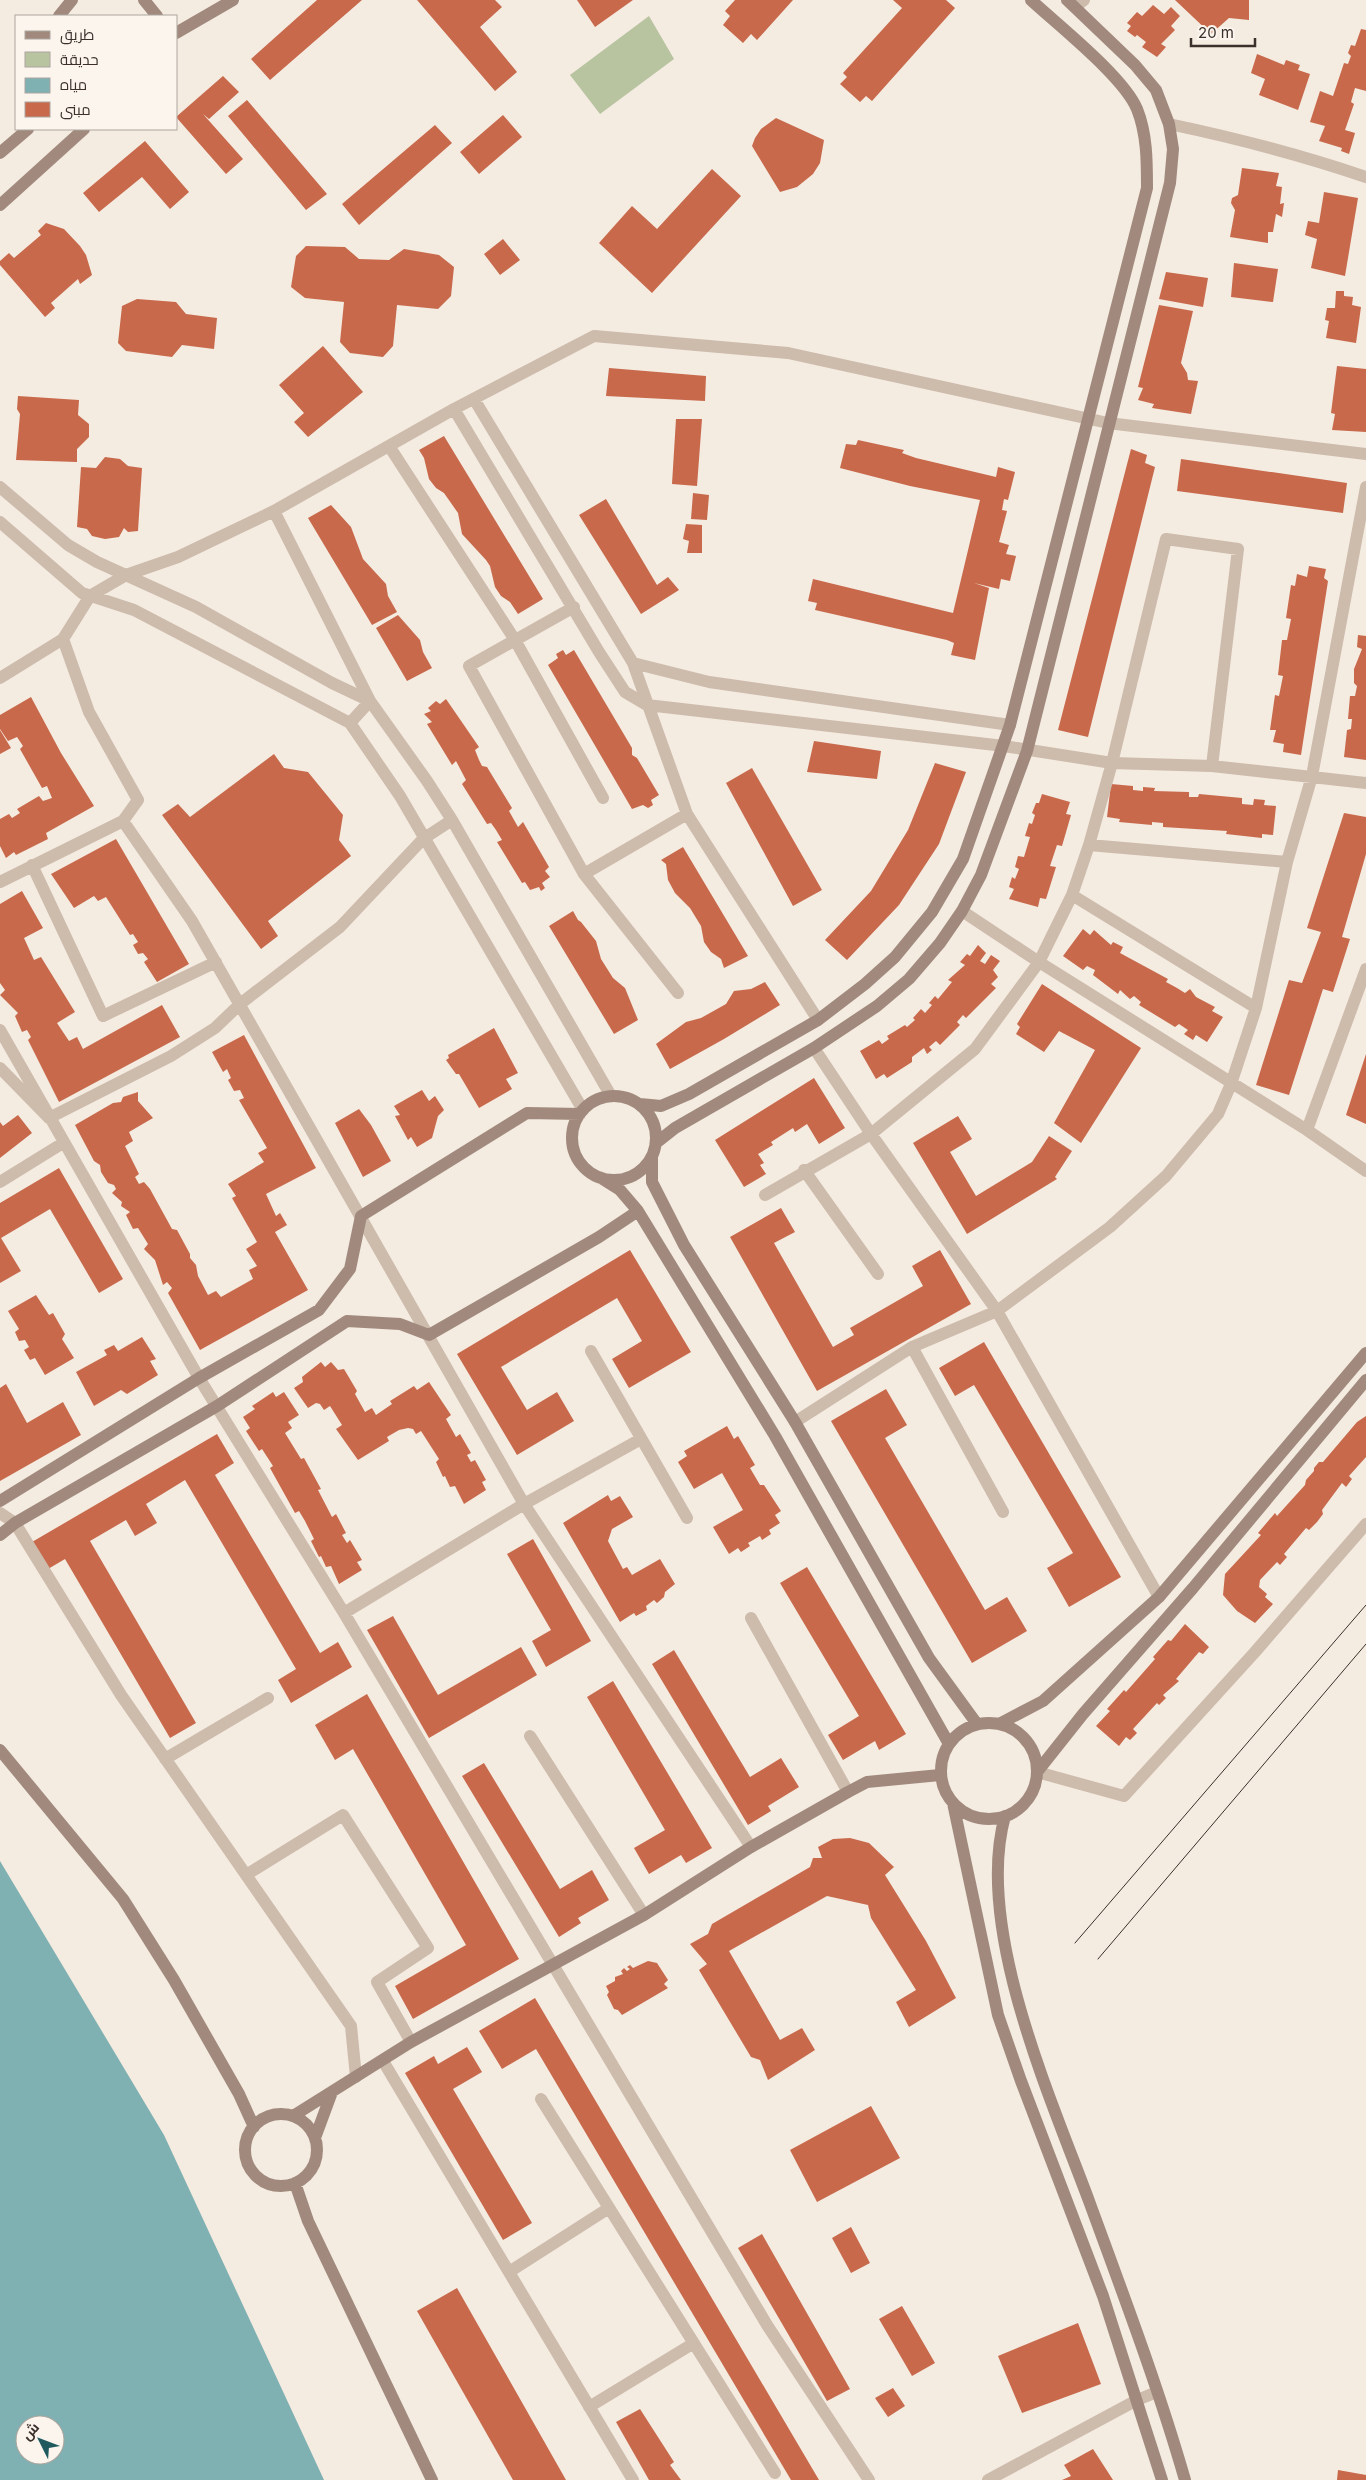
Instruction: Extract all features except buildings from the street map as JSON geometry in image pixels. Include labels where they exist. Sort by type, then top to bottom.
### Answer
[{"type":"street","points":[[60,15],[72,0]]},
{"type":"street","points":[[144,0],[156,15]]},
{"type":"street","points":[[178,32],[232,0]]},
{"type":"street","points":[[949,1744],[775,1436],[638,1211],[620,1190],[589,1172],[579,1162],[572,1136],[575,1122],[581,1112],[595,1100],[611,1096],[627,1098],[640,1104],[661,1106],[689,1094],[818,1020],[865,984],[895,957],[932,912],[963,859],[1010,725],[1147,188],[1147,149],[1137,108],[1114,77],[1031,0]]},
{"type":"street","points":[[656,1143],[675,1128],[814,1048],[877,1006],[909,979],[940,943],[962,911],[980,875],[1027,751],[1170,182],[1173,149],[1169,124],[1156,90],[1075,2]]},
{"type":"street","points":[[1169,124],[1292,153],[1366,177]]},
{"type":"street","points":[[0,153],[27,130]]},
{"type":"street","points":[[0,205],[83,130]]},
{"type":"street","points":[[0,678],[63,639],[90,596],[126,575],[178,557],[274,511],[454,409],[594,336],[788,353],[1108,423],[1366,454]]},
{"type":"street","points":[[474,399],[633,663],[687,814],[818,1020]]},
{"type":"street","points":[[454,409],[574,607],[598,652],[625,692],[647,705],[1004,746],[1112,763],[1212,766],[1366,783]]},
{"type":"street","points":[[389,446],[515,640],[603,798]]},
{"type":"street","points":[[0,487],[68,545],[97,562],[196,607],[332,683],[370,701]]},
{"type":"street","points":[[795,1422],[912,1347],[996,1311],[1110,1227],[1166,1176],[1218,1114],[1231,1084],[1256,1008],[1287,862],[1312,776],[1366,487]]},
{"type":"street","points":[[274,511],[370,701],[428,780],[611,1096]]},
{"type":"street","points":[[0,522],[82,593],[134,610],[350,723],[400,796],[581,1112]]},
{"type":"street","points":[[764,1194],[871,1134],[975,1049],[1039,962],[1072,895],[1089,845],[1112,763],[1166,539],[1238,549],[1212,766]]},
{"type":"street","points":[[574,607],[469,666],[584,874],[678,993]]},
{"type":"street","points":[[0,882],[123,822],[138,800],[89,712],[63,639]]},
{"type":"street","points":[[633,663],[709,682],[1010,725]]},
{"type":"street","points":[[350,723],[370,701]]},
{"type":"street","points":[[584,874],[687,814]]},
{"type":"street","points":[[49,1118],[171,1056],[215,1028],[240,1004],[340,927],[423,839],[452,820]]},
{"type":"street","points":[[123,822],[192,921],[524,1504],[751,1847]]},
{"type":"street","points":[[1089,845],[1287,862]]},
{"type":"street","points":[[32,865],[103,1016],[216,962]]},
{"type":"street","points":[[1072,895],[1256,1008]]},
{"type":"street","points":[[962,911],[1231,1084],[1307,1130],[1366,1171]]},
{"type":"street","points":[[1307,1130],[1366,969]]},
{"type":"street","points":[[0,1030],[199,1378],[344,1613],[767,2325],[869,2480]]},
{"type":"street","points":[[814,1048],[871,1134],[996,1311],[1159,1597]]},
{"type":"street","points":[[0,1068],[49,1118]]},
{"type":"street","points":[[640,1104],[652,1122],[656,1143],[652,1157],[652,1182],[684,1245],[795,1422],[929,1658],[977,1724]]},
{"type":"street","points":[[0,1501],[199,1378],[319,1310],[350,1269],[361,1216],[527,1114],[581,1112]]},
{"type":"street","points":[[0,1182],[63,1143]]},
{"type":"street","points":[[601,1178],[616,1180],[630,1177],[643,1169],[652,1157]]},
{"type":"street","points":[[804,1170],[878,1274]]},
{"type":"street","points":[[429,1335],[599,1237],[638,1211]]},
{"type":"street","points":[[0,1535],[15,1524],[217,1406],[347,1321],[400,1324],[429,1335]]},
{"type":"street","points":[[912,1347],[1003,1512]]},
{"type":"street","points":[[591,1351],[687,1518]]},
{"type":"street","points":[[999,1724],[1043,1701],[1159,1597],[1366,1353]]},
{"type":"street","points":[[1037,1772],[1082,1714],[1194,1588],[1366,1380]]},
{"type":"street","points":[[344,1613],[524,1504],[641,1439]]},
{"type":"street","points":[[0,1512],[15,1524],[121,1695],[351,2026],[356,2077]]},
{"type":"street","points":[[1037,1772],[1124,1796],[1255,1652],[1366,1524]]},
{"type":"street","points":[[751,1618],[848,1792]]},
{"type":"street","points":[[165,1759],[268,1698]]},
{"type":"street","points":[[977,1724],[999,1724],[1014,1730],[1027,1741],[1035,1756],[1037,1772],[1034,1789],[1025,1803],[1012,1814],[996,1819],[979,1819],[965,1813],[953,1803],[944,1791],[940,1776],[942,1759],[949,1744],[966,1728],[977,1724]]},
{"type":"street","points":[[530,1736],[644,1915]]},
{"type":"street","points":[[0,1750],[123,1899],[178,1988],[239,2094],[254,2127]]},
{"type":"street","points":[[293,2116],[412,2042],[644,1915],[751,1847],[867,1782],[940,1776]]},
{"type":"street","points":[[953,1803],[998,2015],[1021,2082],[1103,2296],[1162,2480]]},
{"type":"street","points":[[246,1875],[343,1815],[428,1948],[377,1982],[412,2042]]},
{"type":"street","points":[[1005,1816],[999,1836],[997,1864],[999,1900],[1019,2005],[1157,2392],[1185,2480]]},
{"type":"street","points":[[382,2061],[633,2480]]},
{"type":"street","points":[[315,2138],[302,2121],[293,2116],[272,2115],[254,2127],[248,2137],[247,2160],[252,2171],[261,2179],[271,2184],[283,2186],[304,2178],[316,2160],[315,2138],[332,2092]]},
{"type":"street","points":[[541,2099],[775,2473]]},
{"type":"street","points":[[295,2183],[308,2221],[432,2480]]},
{"type":"street","points":[[509,2272],[609,2208]]},
{"type":"street","points":[[589,2407],[694,2344]]},
{"type":"street","points":[[988,2480],[1137,2400],[1157,2392]]},
{"type":"green space","points":[[649,16],[674,59],[600,114],[570,75]]},
{"type":"water","points":[[0,1861],[164,2135],[324,2480],[0,2480]]},
{"type":"tram line","points":[[1075,1943],[1366,1605]]},
{"type":"tram line","points":[[1098,1959],[1366,1644]]}]
